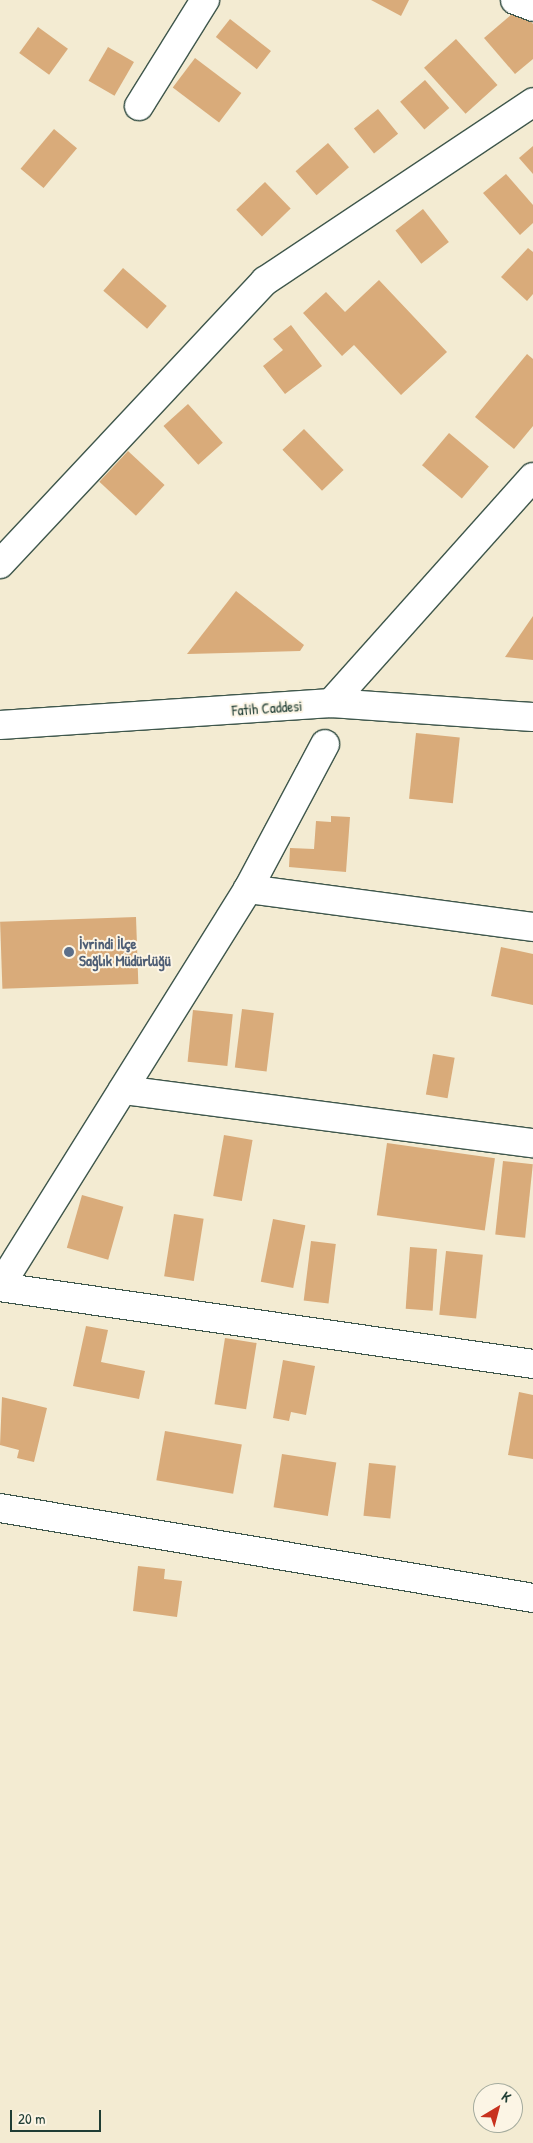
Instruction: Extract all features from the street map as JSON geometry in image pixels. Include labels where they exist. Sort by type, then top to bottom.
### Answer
[{"type":"street","points":[[139,106],[205,0]]},
{"type":"street","points":[[515,0],[533,8]]},
{"type":"street","points":[[0,564],[265,281],[533,102]]},
{"type":"street","points":[[330,703],[533,477]]},
{"type":"street","name":"Fatih Caddesi","points":[[0,725],[330,703],[533,718]]},
{"type":"street","points":[[325,744],[248,889],[0,1287],[533,1364]]},
{"type":"street","points":[[248,889],[533,926]]},
{"type":"street","points":[[123,1090],[533,1143]]},
{"type":"street","points":[[0,1508],[533,1598]]},
{"type":"building","points":[[371,0],[409,0],[401,16]]},
{"type":"building","points":[[519,8],[533,24],[533,59],[515,74],[484,38]]},
{"type":"building","points":[[230,19],[271,51],[257,69],[216,37]]},
{"type":"building","points":[[38,27],[68,49],[49,75],[19,53]]},
{"type":"building","points":[[456,39],[497,85],[466,114],[424,68]]},
{"type":"building","points":[[108,47],[134,62],[114,96],[88,81]]},
{"type":"building","points":[[195,58],[241,93],[219,122],[173,88]]},
{"type":"building","points":[[425,80],[449,108],[424,130],[400,102]]},
{"type":"building","points":[[378,109],[398,134],[374,153],[354,129]]},
{"type":"building","points":[[54,129],[77,148],[44,188],[21,169]]},
{"type":"building","points":[[328,143],[349,167],[317,195],[296,171]]},
{"type":"building","points":[[533,146],[533,174],[519,158]]},
{"type":"building","points":[[506,174],[533,205],[533,223],[520,235],[483,193]]},
{"type":"building","points":[[265,182],[291,209],[262,236],[236,210]]},
{"type":"building","points":[[423,209],[449,242],[421,264],[395,231]]},
{"type":"building","points":[[528,248],[533,252],[533,294],[527,301],[501,277]]},
{"type":"building","points":[[123,268],[167,306],[147,329],[103,291]]},
{"type":"building","points":[[379,280],[447,352],[401,395],[354,345],[342,356],[303,313],[326,292],[345,312]]},
{"type":"building","points":[[291,325],[322,366],[285,394],[263,366],[283,350],[273,339]]},
{"type":"building","points":[[527,354],[533,359],[533,426],[514,449],[475,417]]},
{"type":"building","points":[[188,404],[223,443],[198,465],[163,426]]},
{"type":"building","points":[[304,429],[344,470],[322,491],[282,450]]},
{"type":"building","points":[[449,433],[489,466],[462,499],[422,465]]},
{"type":"building","points":[[128,451],[165,485],[136,516],[99,482]]},
{"type":"building","points":[[236,591],[304,645],[300,651],[187,654]]},
{"type":"building","points":[[533,616],[533,660],[505,657]]},
{"type":"building","points":[[416,733],[460,738],[453,803],[409,799]]},
{"type":"building","points":[[331,816],[350,817],[346,872],[289,867],[290,848],[314,849],[316,821],[331,822]]},
{"type":"building","name":"İvrindi İlçe Sağlık Müdürlüğü","points":[[136,917],[138,984],[2,989],[0,922]]},
{"type":"building","points":[[501,947],[533,954],[533,1005],[491,996]]},
{"type":"building","points":[[242,1009],[274,1013],[267,1071],[235,1068]]},
{"type":"building","points":[[193,1010],[233,1014],[227,1066],[188,1062]]},
{"type":"building","points":[[433,1054],[455,1058],[448,1098],[426,1094]]},
{"type":"building","points":[[224,1135],[253,1140],[242,1201],[213,1196]]},
{"type":"building","points":[[387,1143],[495,1158],[485,1230],[377,1215]]},
{"type":"building","points":[[503,1161],[533,1164],[525,1238],[495,1235]]},
{"type":"building","points":[[82,1195],[123,1207],[108,1260],[67,1248]]},
{"type":"building","points":[[174,1214],[204,1219],[194,1281],[164,1276]]},
{"type":"building","points":[[273,1219],[305,1225],[293,1288],[261,1282]]},
{"type":"building","points":[[311,1241],[336,1244],[329,1304],[304,1301]]},
{"type":"building","points":[[410,1247],[437,1249],[433,1311],[406,1309]]},
{"type":"building","points":[[446,1251],[483,1255],[476,1319],[439,1315]]},
{"type":"building","points":[[86,1326],[108,1330],[101,1362],[145,1371],[139,1399],[73,1386]]},
{"type":"building","points":[[225,1338],[257,1343],[246,1409],[215,1404]]},
{"type":"building","points":[[283,1360],[315,1366],[306,1415],[291,1412],[289,1421],[273,1418]]},
{"type":"building","points":[[519,1392],[533,1395],[533,1459],[508,1455]]},
{"type":"building","points":[[2,1397],[47,1408],[34,1462],[17,1458],[19,1450],[0,1445]]},
{"type":"building","points":[[165,1431],[242,1445],[233,1494],[156,1480]]},
{"type":"building","points":[[282,1454],[336,1463],[328,1516],[274,1507]]},
{"type":"building","points":[[369,1463],[396,1466],[390,1519],[363,1516]]},
{"type":"building","points":[[138,1566],[165,1569],[164,1579],[182,1581],[177,1617],[133,1611]]},
{"type":"place","name":"İvrindi İlçe Sağlık Müdürlüğü","points":[[69,952]]}]
